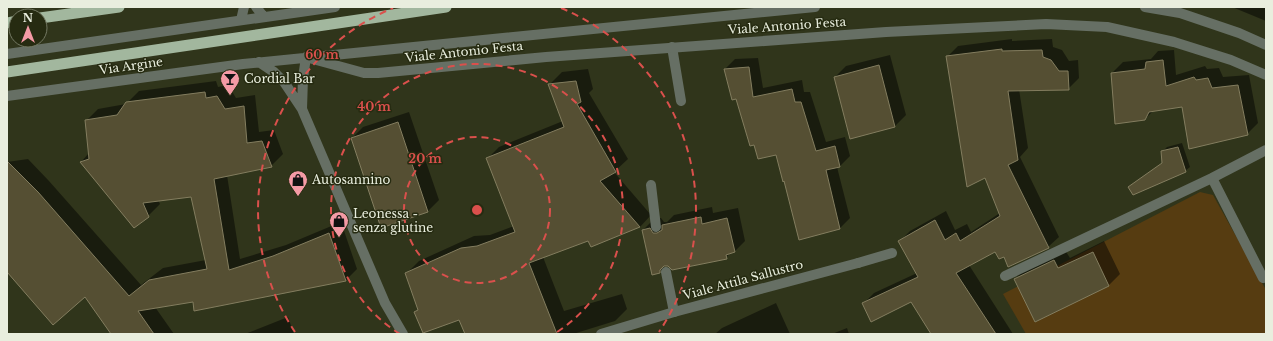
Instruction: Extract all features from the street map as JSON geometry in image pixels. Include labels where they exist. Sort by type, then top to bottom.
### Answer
[{"type":"highway","points":[[48,17],[119,7]]},
{"type":"highway","points":[[7,72],[446,7]]},
{"type":"street","points":[[241,20],[244,7]]},
{"type":"street","points":[[256,7],[264,17]]},
{"type":"street","points":[[7,54],[335,7]]},
{"type":"street","name":"Via Argine","points":[[7,96],[259,62],[816,7]]},
{"type":"street","points":[[1145,7],[1180,13],[1239,32],[1266,44]]},
{"type":"street","name":"Viale Antonio Festa","points":[[306,57],[364,73],[378,73],[546,57],[886,32],[1046,24],[1107,27],[1174,42],[1231,60],[1266,75]]},
{"type":"street","points":[[672,48],[681,101]]},
{"type":"street","points":[[302,109],[303,78],[306,57]]},
{"type":"street","points":[[259,62],[274,72],[284,82],[302,109],[386,303],[403,334]]},
{"type":"street","points":[[1005,276],[1212,178],[1266,150]]},
{"type":"street","points":[[1212,178],[1263,278]]},
{"type":"street","points":[[651,185],[656,227]]},
{"type":"street","name":"Viale Attila Sallustro","points":[[601,334],[674,312],[892,253]]},
{"type":"street","points":[[666,272],[674,312]]},
{"type":"shaded area","points":[[1200,192],[1213,195],[1266,290],[1266,334],[1026,334],[1003,294]]},
{"type":"building","points":[[1002,49],[1002,51],[1042,50],[1043,57],[1051,60],[1059,71],[1068,71],[1069,90],[1008,91],[1018,160],[1008,165],[1049,248],[1008,267],[1004,257],[999,259],[995,252],[956,273],[996,334],[931,334],[911,302],[871,322],[862,303],[918,277],[898,241],[935,220],[945,240],[956,233],[960,241],[1000,216],[985,178],[967,187],[946,56]]},
{"type":"building","points":[[1163,60],[1166,86],[1194,77],[1196,80],[1208,78],[1212,88],[1238,85],[1248,135],[1189,149],[1182,107],[1149,112],[1145,120],[1115,124],[1111,73],[1145,69],[1146,62]]},
{"type":"building","points":[[879,65],[895,127],[850,139],[834,77]]},
{"type":"building","points":[[749,67],[753,97],[792,89],[795,102],[801,102],[816,151],[835,146],[840,167],[826,170],[840,229],[799,240],[776,155],[758,159],[754,145],[750,146],[736,99],[732,100],[724,69]]},
{"type":"building","points":[[576,81],[581,102],[577,104],[616,172],[600,181],[640,227],[591,247],[588,241],[529,263],[557,334],[465,334],[459,320],[423,333],[414,312],[418,310],[405,273],[461,248],[477,246],[515,232],[486,158],[564,127],[548,84]]},
{"type":"building","points":[[205,92],[206,98],[217,96],[225,109],[244,106],[247,143],[262,141],[272,167],[214,179],[229,270],[273,256],[329,233],[346,281],[194,311],[193,302],[138,311],[154,334],[111,334],[85,297],[53,325],[7,272],[7,161],[38,192],[129,296],[149,280],[207,269],[191,197],[143,203],[149,217],[134,228],[80,162],[89,159],[85,120],[117,115],[126,102]]},
{"type":"building","points":[[398,122],[428,212],[381,228],[351,138]]},
{"type":"building","points":[[1178,147],[1186,172],[1133,195],[1128,187],[1162,163],[1161,151]]},
{"type":"building","points":[[701,217],[702,224],[727,218],[735,252],[726,255],[727,259],[672,270],[668,266],[664,266],[660,270],[660,273],[652,275],[642,230],[650,228],[653,233],[657,233],[662,230],[662,225]]},
{"type":"building","points":[[1093,252],[1109,286],[1035,322],[1014,279],[1054,260],[1058,268]]},
{"type":"place","name":"Cordial Bar","points":[[230,96]]},
{"type":"place","name":"Autosannino","points":[[298,197]]},
{"type":"place","name":"Leonessa - senza glutine","points":[[339,238]]}]
